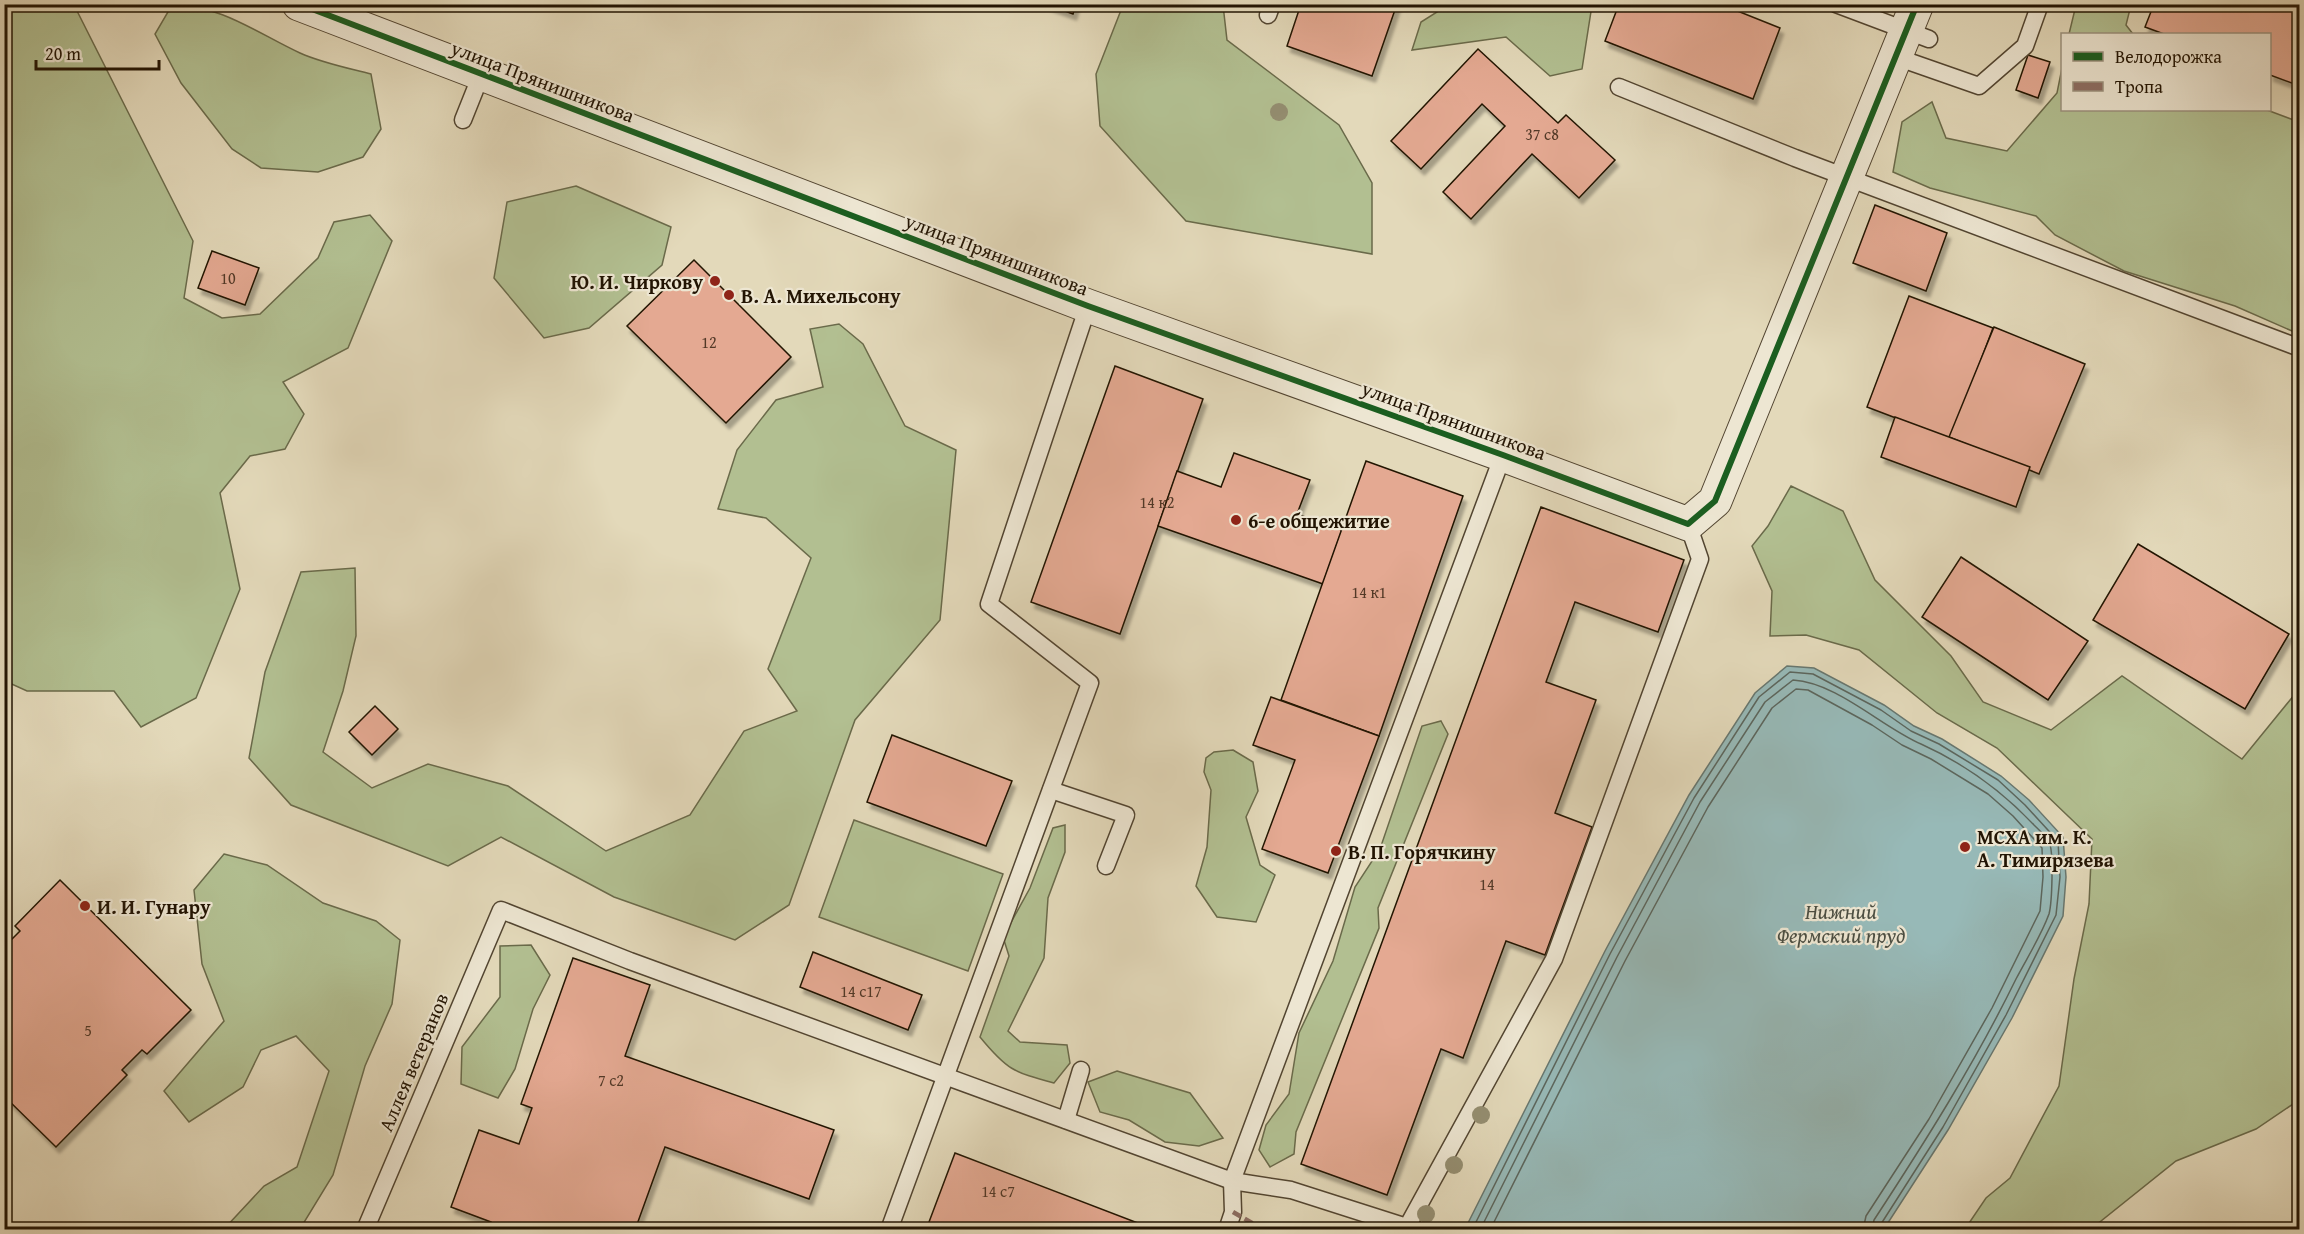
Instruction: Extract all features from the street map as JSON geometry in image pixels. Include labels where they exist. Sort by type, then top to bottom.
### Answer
[{"type":"street","name":"улица Прянишникова","points":[[299,4],[1088,306],[1688,524]]},
{"type":"street","points":[[1688,524],[1715,501],[1846,177],[1912,33]]},
{"type":"lane","points":[[1836,4],[1912,33],[1979,86],[2025,45],[2040,4]]},
{"type":"lane","points":[[463,120],[481,75]]},
{"type":"lane","points":[[1619,87],[1846,177],[2300,348]]},
{"type":"lane","points":[[889,1230],[1090,683],[989,604],[1088,306]]},
{"type":"lane","points":[[1227,1230],[1233,1212],[1232,1181],[1503,455]]},
{"type":"lane","points":[[946,1076],[1232,1181],[1291,1190],[1407,1227],[1554,959],[1700,559],[1688,524]]},
{"type":"lane","points":[[1051,790],[1126,815],[1106,866]]},
{"type":"lane","name":"Аллея ветеранов","points":[[365,1230],[501,910],[946,1076]]},
{"type":"lane","points":[[1066,1120],[1081,1070]]},
{"type":"green space","points":[[4,5],[74,5],[193,241],[184,298],[222,318],[260,314],[318,258],[334,222],[370,215],[392,241],[348,348],[283,382],[304,414],[285,449],[250,456],[220,493],[240,589],[196,698],[141,727],[114,691],[27,691],[5,681]]},
{"type":"green space","points":[[172,5],[206,9],[238,22],[308,57],[371,74],[381,129],[363,157],[318,172],[261,168],[232,149],[181,83],[155,34]]},
{"type":"green space","points":[[1123,5],[1223,5],[1227,40],[1339,125],[1372,183],[1372,254],[1186,221],[1100,126],[1096,74]]},
{"type":"green space","points":[[1448,5],[1592,5],[1582,69],[1550,76],[1506,37],[1412,50],[1421,22]]},
{"type":"green space","points":[[2076,5],[2131,5],[2126,25],[2132,33],[2069,33]]},
{"type":"green space","points":[[2061,73],[2061,111],[2270,111],[2299,122],[2299,331],[2292,331],[2235,306],[2124,271],[2055,235],[2036,216],[1930,188],[1893,172],[1902,122],[1932,102],[1946,138],[2007,151],[2057,93]]},
{"type":"green space","points":[[576,186],[671,227],[662,265],[589,328],[544,338],[494,278],[507,202]]},
{"type":"green space","points":[[839,324],[863,344],[905,426],[956,450],[940,620],[855,720],[789,905],[735,940],[614,897],[501,837],[448,866],[291,805],[249,758],[265,672],[301,572],[355,568],[356,636],[343,691],[323,752],[372,788],[428,764],[508,786],[606,851],[690,815],[744,731],[797,711],[768,669],[811,558],[766,518],[718,509],[737,450],[776,400],[823,387],[810,329]]},
{"type":"green space","points":[[1791,486],[1843,511],[1875,580],[1951,656],[1983,702],[2051,730],[2122,676],[2242,759],[2299,689],[2299,1100],[2256,1129],[2176,1161],[2091,1229],[1965,1229],[1986,1198],[2010,1178],[2059,1086],[2074,979],[2089,904],[2092,839],[1997,748],[1937,713],[1859,650],[1806,635],[1770,636],[1772,591],[1752,546],[1768,526]]},
{"type":"green space","points":[[1441,721],[1448,734],[1378,908],[1379,928],[1296,1132],[1294,1154],[1270,1167],[1259,1150],[1266,1125],[1289,1094],[1299,1033],[1333,961],[1355,887],[1380,849],[1422,726]]},
{"type":"green space","points":[[1233,750],[1253,762],[1258,791],[1246,817],[1260,865],[1275,875],[1256,922],[1217,917],[1196,886],[1207,847],[1211,790],[1204,772],[1206,758],[1214,752]]},
{"type":"green space","points":[[854,820],[1003,874],[968,971],[819,917]]},
{"type":"green space","points":[[1065,825],[1065,852],[1048,898],[1044,958],[1008,1031],[1020,1042],[1067,1045],[1070,1063],[1054,1083],[1029,1076],[1012,1068],[997,1057],[980,1037],[1009,956],[1003,937],[1030,888],[1053,828]]},
{"type":"green space","points":[[224,854],[267,865],[323,903],[376,921],[400,940],[392,1004],[365,1066],[333,1175],[300,1229],[224,1229],[264,1186],[297,1167],[329,1071],[296,1036],[261,1050],[243,1087],[189,1122],[164,1091],[224,1021],[202,964],[194,890]]},
{"type":"green space","points":[[531,945],[550,975],[533,1009],[515,1069],[498,1098],[461,1084],[462,1047],[500,997],[500,946]]},
{"type":"green space","points":[[1117,1071],[1190,1093],[1223,1138],[1199,1146],[1165,1142],[1129,1120],[1100,1112],[1088,1082]]},
{"type":"water","name":"Нижний Фермский пруд","points":[[1787,666],[1814,668],[1884,705],[1914,726],[1942,739],[2001,776],[2029,800],[2063,837],[2066,877],[2063,916],[2012,1018],[1948,1130],[1884,1229],[1465,1229],[1605,951],[1689,795],[1755,693]]},
{"type":"building","points":[[1046,4],[1076,4],[1073,14]]},
{"type":"building","points":[[1301,4],[1397,4],[1372,76],[1287,46]]},
{"type":"building","points":[[1619,4],[1720,4],[1780,28],[1753,99],[1605,41]]},
{"type":"building","points":[[2154,4],[2300,4],[2300,86],[2271,75],[2271,33],[2161,33],[2145,27]]},
{"type":"building","points":[[1478,49],[1558,123],[1566,115],[1615,160],[1579,198],[1532,154],[1471,219],[1443,192],[1505,126],[1482,104],[1421,169],[1391,141]]},
{"type":"building","points":[[2028,55],[2050,62],[2038,98],[2016,90]]},
{"type":"building","points":[[1875,205],[1947,233],[1926,291],[1853,263]]},
{"type":"building","points":[[212,251],[259,268],[245,305],[198,288]]},
{"type":"building","points":[[694,260],[791,357],[726,423],[627,326]]},
{"type":"building","points":[[1909,296],[1993,328],[1951,439],[1867,407]]},
{"type":"building","points":[[1994,327],[2085,364],[2039,474],[1949,437]]},
{"type":"building","points":[[1115,366],[1203,399],[1120,634],[1031,602]]},
{"type":"building","points":[[1895,417],[2030,467],[2016,507],[1881,457]]},
{"type":"building","name":"6-е общежитие","points":[[1234,453],[1310,480],[1297,514],[1342,530],[1323,584],[1158,526],[1177,471],[1221,487]]},
{"type":"building","points":[[1366,461],[1463,496],[1379,736],[1281,700]]},
{"type":"building","points":[[1541,507],[1684,560],[1658,632],[1575,602],[1546,682],[1596,700],[1555,813],[1592,827],[1545,955],[1506,941],[1463,1058],[1441,1049],[1387,1195],[1301,1164]]},
{"type":"building","points":[[2138,544],[2289,634],[2245,709],[2093,620]]},
{"type":"building","points":[[1961,557],[2088,641],[2048,700],[1922,617]]},
{"type":"building","points":[[1271,697],[1379,736],[1328,873],[1262,849],[1295,760],[1253,745]]},
{"type":"building","points":[[375,706],[398,729],[372,755],[349,732]]},
{"type":"building","points":[[892,735],[1012,781],[986,846],[867,802]]},
{"type":"building","points":[[60,880],[191,1010],[147,1054],[142,1050],[122,1070],[127,1075],[56,1147],[4,1096],[4,947],[20,931],[15,926]]},
{"type":"building","points":[[813,952],[922,995],[908,1030],[800,987]]},
{"type":"building","points":[[573,958],[650,985],[625,1056],[834,1130],[809,1199],[665,1147],[635,1230],[488,1230],[491,1222],[451,1207],[479,1130],[519,1144],[532,1108],[521,1104]]},
{"type":"building","points":[[955,1153],[1156,1230],[926,1230]]},
{"type":"marked path","points":[[1233,1212],[1264,1230]]},
{"type":"cycle path","points":[[299,4],[1088,306],[1688,524],[1715,501],[1917,4]]},
{"type":"place","name":"Ю. И. Чиркову","points":[[715,281]]},
{"type":"place","name":"В. А. Михельсону","points":[[729,295]]},
{"type":"place","name":"6-е общежитие","points":[[1236,520]]},
{"type":"place","name":"МСХА им. К. А. Тимирязева","points":[[1965,847]]},
{"type":"place","name":"В. П. Горячкину","points":[[1336,851]]},
{"type":"place","name":"И. И. Гунару","points":[[85,906]]}]
